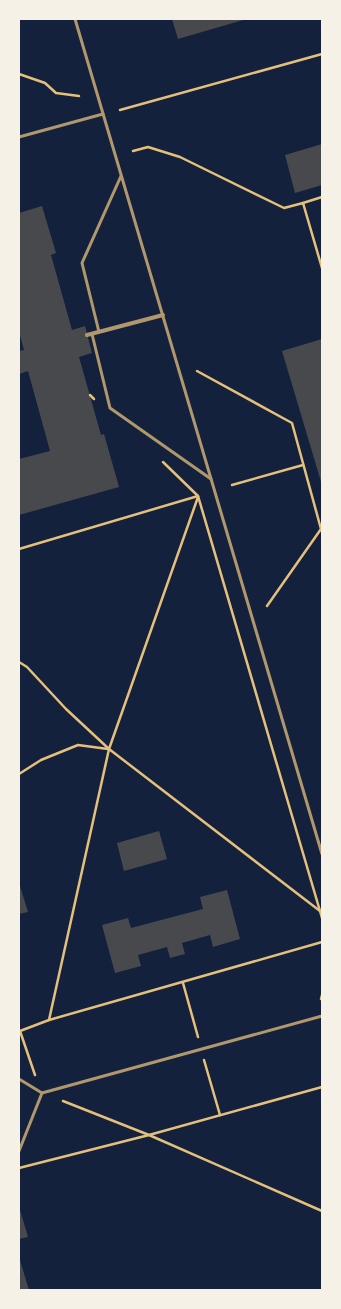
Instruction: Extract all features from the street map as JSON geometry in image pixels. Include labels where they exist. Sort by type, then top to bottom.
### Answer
[{"type":"street","points":[[89,334],[163,314]]},
{"type":"lane","points":[[75,19],[322,854]]},
{"type":"lane","points":[[19,137],[103,114]]},
{"type":"lane","points":[[99,332],[82,263],[122,176]]},
{"type":"lane","points":[[89,334],[110,408],[211,479]]},
{"type":"lane","points":[[19,1079],[42,1092],[322,1016]]},
{"type":"lane","points":[[19,1152],[42,1092]]},
{"type":"path","points":[[120,110],[322,54]]},
{"type":"path","points":[[19,74],[45,84],[56,93],[79,96]]},
{"type":"path","points":[[133,151],[148,147],[180,157],[284,208],[322,197]]},
{"type":"path","points":[[303,203],[322,268]]},
{"type":"path","points":[[197,371],[292,423],[320,529],[267,606]]},
{"type":"path","points":[[232,485],[303,465]]},
{"type":"path","points":[[19,549],[198,496]]},
{"type":"path","points":[[49,1020],[109,749],[198,496]]},
{"type":"path","points":[[198,496],[322,918]]},
{"type":"path","points":[[19,662],[27,667],[66,709],[109,749],[320,911]]},
{"type":"path","points":[[19,774],[41,760],[78,745],[109,749]]},
{"type":"path","points":[[322,942],[49,1020],[20,1031],[42,1092],[149,1135],[322,1210]]},
{"type":"path","points":[[321,999],[322,995]]},
{"type":"path","points":[[19,1168],[149,1135],[322,1087]]},
{"type":"building","points":[[172,19],[243,19],[243,20],[178,39]]},
{"type":"building","points":[[322,144],[322,185],[295,193],[285,155]]},
{"type":"building","points":[[42,206],[56,253],[51,255],[72,330],[85,326],[92,353],[79,357],[101,435],[104,434],[119,487],[19,515],[19,459],[50,451],[28,371],[19,374],[19,351],[24,350],[19,332],[19,213]]},
{"type":"building","points":[[322,339],[322,485],[282,351]]},
{"type":"building","points":[[159,831],[167,859],[124,871],[117,843]]},
{"type":"building","points":[[19,886],[28,912],[19,914]]},
{"type":"building","points":[[227,890],[240,939],[213,947],[210,935],[182,943],[185,954],[170,958],[167,947],[138,955],[141,966],[115,973],[102,925],[128,918],[131,928],[203,909],[200,897]]},
{"type":"building","points":[[19,1210],[28,1237],[19,1239]]},
{"type":"building","points":[[19,1257],[29,1290],[19,1290]]}]
